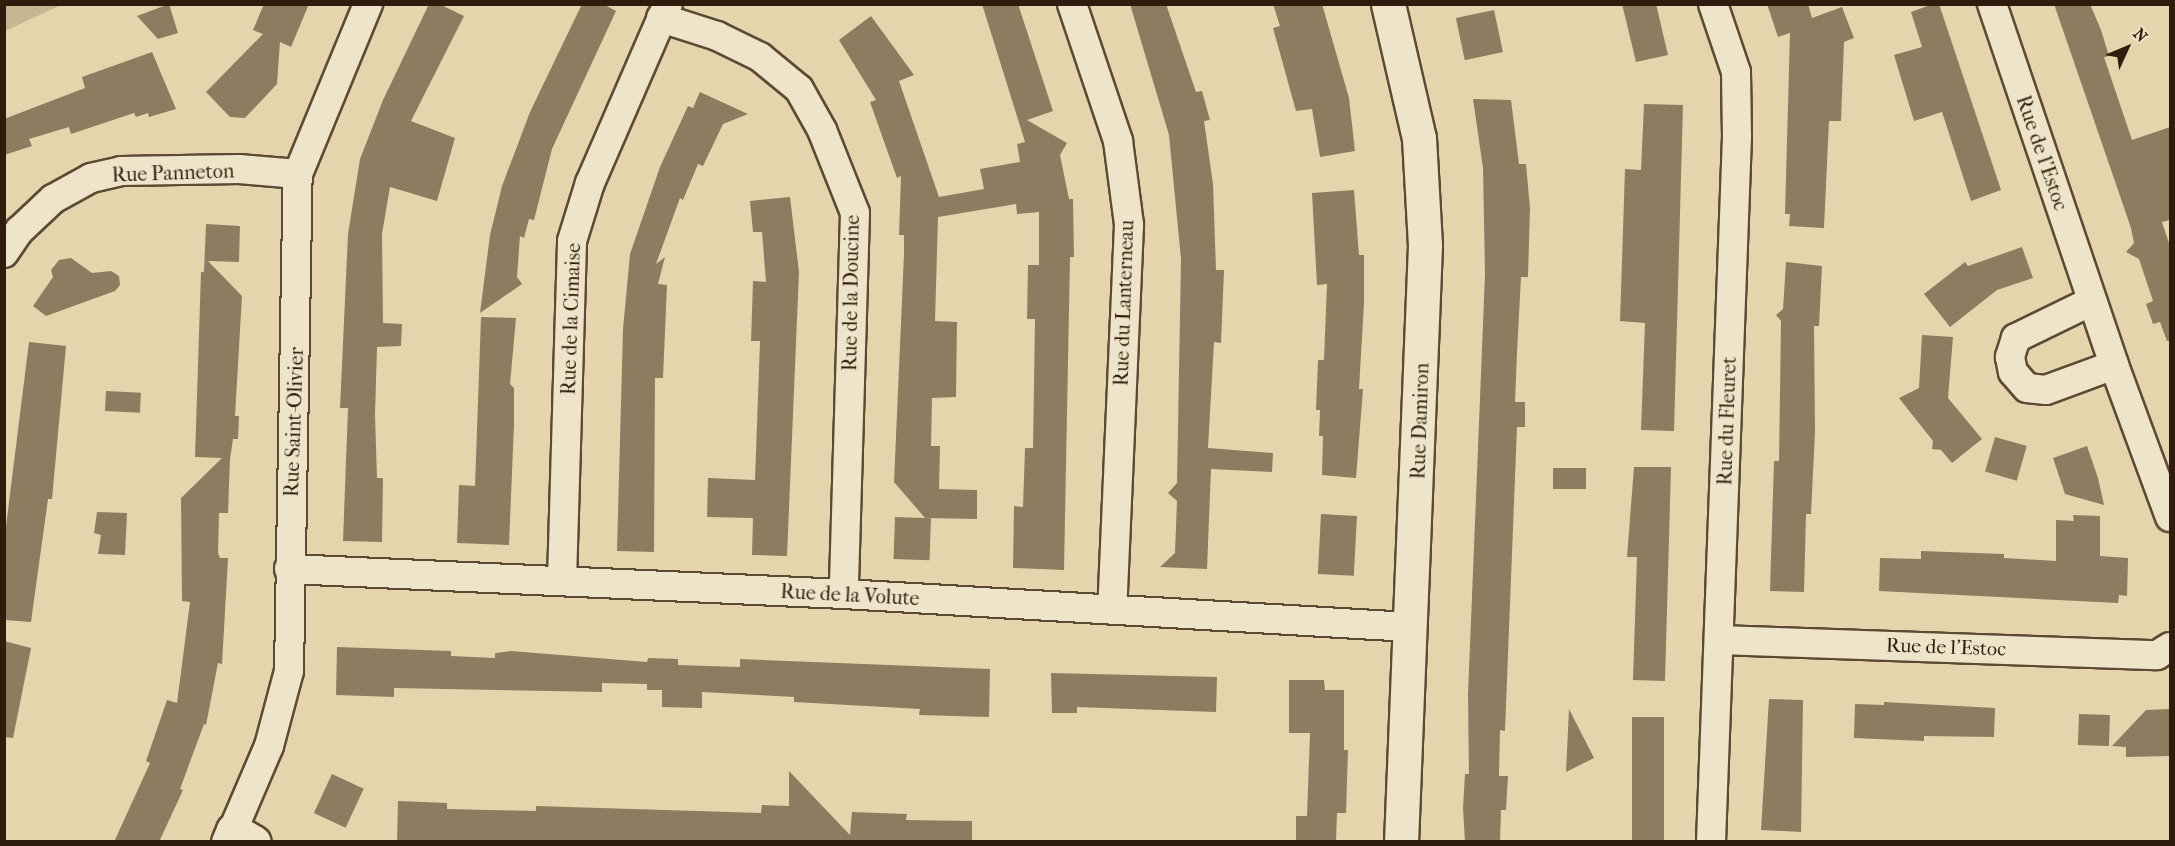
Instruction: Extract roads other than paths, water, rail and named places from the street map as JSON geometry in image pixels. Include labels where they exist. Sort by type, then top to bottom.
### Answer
[{"type":"street","name":"Rue Saint-Olivier","points":[[238,838],[269,747],[289,671],[289,569],[299,294],[298,174],[369,4]]},
{"type":"street","name":"Rue du Lanterneau","points":[[1072,4],[1118,141],[1129,225],[1112,610]]},
{"type":"street","name":"Rue Damiron","points":[[1388,4],[1419,138],[1425,245],[1401,842]]},
{"type":"street","name":"Rue du Fleuret","points":[[1711,842],[1737,137],[1736,72],[1713,4]]},
{"type":"street","name":"Rue de l'Estoc","points":[[1992,4],[2114,365],[2170,518]]},
{"type":"street","name":"Rue de la Cimaise","points":[[562,580],[572,241],[590,183],[664,11]]},
{"type":"street","name":"Rue de la Doucine","points":[[664,11],[760,57],[799,89],[822,130],[855,213],[844,594]]},
{"type":"street","name":"Rue Panneton","points":[[4,253],[19,231],[53,199],[91,178],[121,171],[238,169],[298,174]]},
{"type":"street","points":[[2092,301],[2016,338],[2010,357],[2013,372],[2027,388],[2046,390],[2114,365]]},
{"type":"street","name":"Rue de la Volute","points":[[289,569],[844,594],[1410,627]]},
{"type":"street","name":"Rue de l'Estoc","points":[[1719,640],[2157,655],[2170,647]]}]
